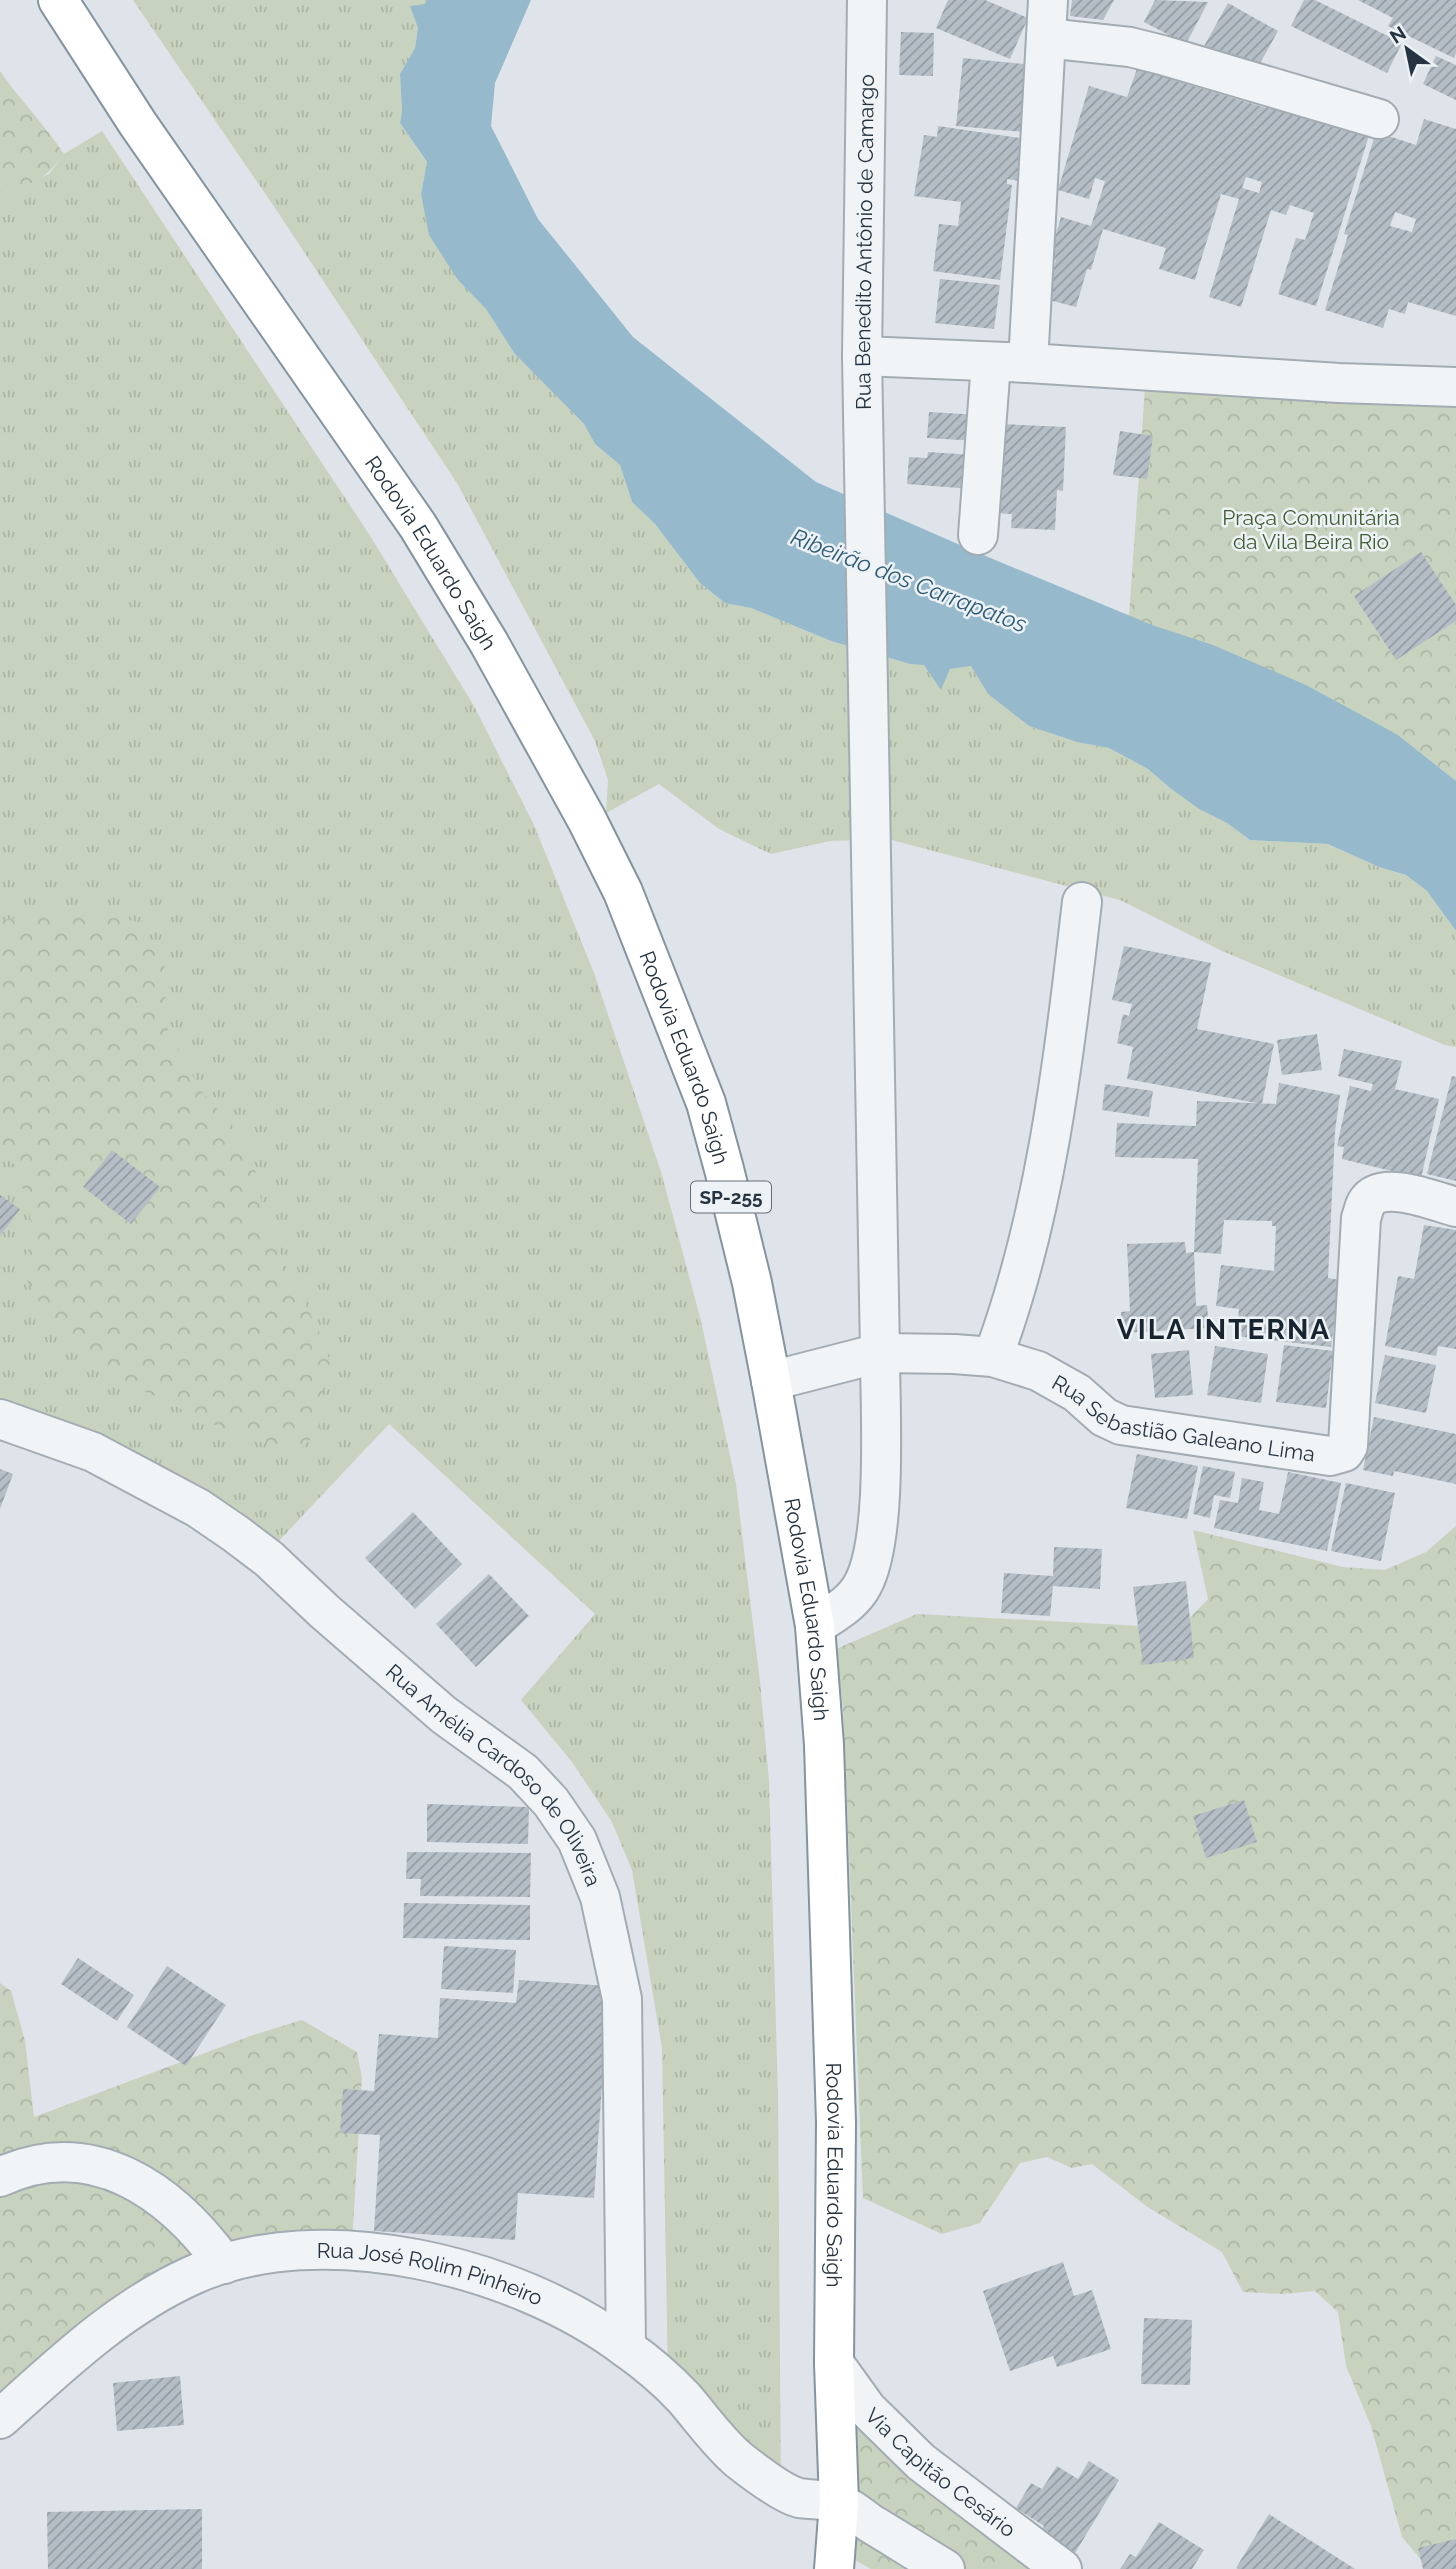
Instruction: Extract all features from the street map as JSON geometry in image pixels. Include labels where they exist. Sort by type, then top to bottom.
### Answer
[{"type":"highway","name":"Rodovia Eduardo Saigh","points":[[58,0],[138,124],[418,526],[489,643],[587,820],[623,892],[706,1103],[743,1246],[771,1381],[815,1626],[824,1745],[836,2122],[834,2364],[839,2503],[834,2569]]},
{"type":"street","name":"Rua Benedito Antônio de Camargo","points":[[815,1626],[848,1604],[863,1584],[872,1557],[880,1488],[880,1353],[862,356],[867,0]]},
{"type":"street","points":[[978,535],[1010,363],[1048,0]]},
{"type":"street","points":[[1045,38],[1130,47],[1379,119]]},
{"type":"street","points":[[862,356],[1339,383],[1456,387]]},
{"type":"street","points":[[993,1357],[1013,1305],[1027,1251],[1065,1048],[1082,902]]},
{"type":"street","name":"Rua Sebastião Galeano Lima","points":[[771,1381],[880,1353],[993,1357],[1038,1371],[1077,1393],[1104,1417],[1121,1425],[1337,1455],[1348,1446],[1362,1218],[1367,1202],[1378,1193],[1394,1191],[1456,1207]]},
{"type":"street","name":"Rua Amélia Cardoso de Oliveira","points":[[0,1419],[93,1452],[198,1508],[236,1534],[269,1559],[324,1611],[444,1715],[523,1772],[551,1802],[577,1840],[600,1897],[622,1999],[626,2348]]},
{"type":"street","points":[[0,2176],[30,2165],[58,2162],[78,2162],[128,2176],[168,2202],[208,2242],[224,2264]]},
{"type":"street","name":"Rua José Rolim Pinheiro","points":[[0,2419],[85,2342],[146,2300],[194,2274],[245,2256],[371,2250],[501,2282],[590,2323],[626,2348],[682,2397],[738,2459],[796,2497],[839,2503]]},
{"type":"street","name":"Via Capitão Cesário","points":[[834,2364],[867,2409],[920,2462],[1062,2569]]},
{"type":"street","points":[[839,2503],[945,2569]]},
{"type":"green space","points":[[133,0],[426,0],[426,4],[411,7],[418,28],[415,48],[400,74],[400,123],[427,163],[421,194],[458,280],[486,309],[514,353],[584,424],[595,444],[620,465],[632,502],[655,524],[700,583],[725,603],[751,608],[831,641],[910,664],[924,664],[941,689],[950,669],[971,666],[988,694],[1029,726],[1077,742],[1109,748],[1148,769],[1199,809],[1227,823],[1250,840],[1328,844],[1379,867],[1406,875],[1427,891],[1456,931],[1456,1047],[1445,1045],[1222,951],[1120,900],[888,839],[830,841],[771,854],[719,829],[659,784],[606,813],[608,780],[595,741],[457,483]]},
{"type":"green space","points":[[0,71],[64,154],[39,179],[7,191],[0,185]]},
{"type":"green space","points":[[102,131],[369,534],[474,706],[534,825],[594,973],[662,1175],[701,1321],[736,1484],[769,1781],[778,2096],[781,2498],[668,2376],[662,2048],[632,1870],[612,1822],[572,1762],[521,1700],[595,1614],[389,1424],[260,1561],[193,1512],[0,1426],[0,185],[7,191],[49,174],[64,154]]},
{"type":"green space","name":"Praça Comunitária da Vila Beira Rio","points":[[1146,374],[1456,389],[1456,781],[1398,735],[1129,616]]},
{"type":"green space","points":[[79,912],[135,921],[166,969],[165,1024],[201,1091],[247,1142],[258,1180],[265,1226],[320,1333],[330,1362],[320,1402],[320,1429],[298,1452],[238,1436],[98,1369],[49,1320],[20,1268],[35,1235],[16,1165],[0,1156],[0,920]]},
{"type":"green space","points":[[1456,1526],[1456,2569],[1429,2569],[1402,2537],[1371,2426],[1346,2366],[1338,2312],[1315,2291],[1281,2294],[1243,2292],[1222,2252],[1146,2206],[1092,2164],[1072,2168],[1047,2157],[1020,2163],[980,2223],[942,2234],[863,2198],[843,1708],[836,1649],[917,1614],[1180,1628],[1208,1599],[1193,1530],[1343,1567],[1385,1570],[1426,1552]]},
{"type":"green space","points":[[0,1983],[11,1991],[25,2041],[34,2117],[253,2035],[302,2020],[357,2052],[362,2078],[352,2242],[204,2261],[0,2400]]},
{"type":"green space","points":[[839,2380],[1031,2569],[871,2569],[832,2547]]},
{"type":"water","name":"Ribeirão dos Carrapatos","points":[[426,0],[531,0],[495,83],[491,126],[538,219],[633,337],[816,482],[1152,625],[1213,645],[1306,685],[1398,735],[1456,781],[1456,931],[1427,891],[1406,875],[1379,867],[1328,844],[1250,840],[1227,823],[1199,809],[1148,769],[1109,748],[1077,742],[1029,726],[988,694],[971,666],[950,669],[941,690],[924,665],[910,664],[831,641],[751,608],[725,603],[700,583],[655,524],[632,502],[620,465],[595,444],[584,424],[514,353],[486,309],[458,280],[429,235],[421,194],[427,162],[400,123],[400,74],[415,48],[418,28],[410,6],[425,4]]},
{"type":"building","points":[[948,0],[985,0],[1028,18],[1010,59],[936,28]]},
{"type":"building","points":[[1072,0],[1114,0],[1103,20],[1070,16]]},
{"type":"building","points":[[1155,0],[1208,2],[1186,44],[1144,22]]},
{"type":"building","points":[[1304,0],[1315,0],[1402,43],[1387,73],[1291,26]]},
{"type":"building","points":[[1358,0],[1456,0],[1454,58],[1388,26],[1393,18]]},
{"type":"building","points":[[1228,3],[1278,31],[1253,76],[1203,48]]},
{"type":"building","points":[[901,32],[934,33],[933,76],[899,75]]},
{"type":"building","points":[[1436,56],[1456,65],[1456,100],[1423,84]]},
{"type":"building","points":[[963,58],[1024,64],[1023,73],[1031,73],[1025,132],[956,126]]},
{"type":"building","points":[[1137,69],[1266,108],[1269,100],[1370,132],[1316,306],[1278,294],[1296,238],[1305,240],[1314,213],[1290,205],[1286,215],[1271,210],[1241,307],[1209,297],[1239,199],[1221,194],[1195,280],[1159,269],[1166,248],[1103,229],[1076,307],[1045,299],[1056,260],[1049,258],[1061,217],[1091,226],[1105,181],[1095,178],[1089,199],[1058,190],[1089,86],[1127,97]],"holes":[[[1246,177],[1262,182],[1259,193],[1242,188]]]},
{"type":"building","points":[[1424,119],[1456,129],[1456,316],[1408,302],[1405,314],[1389,309],[1383,328],[1325,310],[1348,235],[1344,234],[1376,132],[1416,145]],"holes":[[[1395,212],[1416,219],[1412,232],[1390,226]]]},
{"type":"building","points":[[938,126],[1026,139],[1020,181],[1007,179],[1007,184],[1012,185],[1000,280],[933,271],[939,224],[958,226],[961,202],[914,196],[924,135],[937,137]]},
{"type":"building","points":[[940,279],[1000,285],[994,329],[935,323]]},
{"type":"building","points":[[929,412],[980,415],[978,441],[927,438]]},
{"type":"building","points":[[1001,424],[1066,427],[1063,491],[1057,490],[1055,530],[1011,528],[1012,514],[997,513]]},
{"type":"building","points":[[1120,431],[1153,436],[1147,479],[1113,475]]},
{"type":"building","points":[[928,452],[974,455],[972,489],[907,484],[909,457],[927,458]]},
{"type":"building","points":[[1421,552],[1456,605],[1456,621],[1396,660],[1354,596]]},
{"type":"building","points":[[1124,946],[1211,963],[1197,1029],[1274,1044],[1262,1104],[1127,1079],[1133,1047],[1117,1043],[1123,1014],[1129,1016],[1132,1004],[1112,1000]]},
{"type":"building","points":[[1317,1034],[1322,1070],[1282,1075],[1277,1040]]},
{"type":"building","points":[[1344,1049],[1402,1061],[1395,1089],[1439,1099],[1421,1178],[1342,1159],[1344,1147],[1337,1146],[1350,1086],[1371,1091],[1373,1084],[1338,1076]]},
{"type":"building","points":[[1452,1076],[1456,1077],[1456,1181],[1427,1174]]},
{"type":"building","points":[[1279,1083],[1340,1095],[1335,1131],[1328,1278],[1340,1280],[1331,1347],[1236,1336],[1239,1309],[1216,1306],[1221,1265],[1274,1271],[1276,1226],[1272,1226],[1272,1221],[1224,1220],[1221,1254],[1194,1252],[1198,1159],[1115,1157],[1117,1123],[1196,1126],[1197,1101],[1276,1104]]},
{"type":"building","points":[[1105,1084],[1153,1091],[1149,1117],[1102,1110]]},
{"type":"building","points":[[112,1150],[160,1187],[131,1224],[83,1187]]},
{"type":"building","points":[[0,1195],[20,1209],[0,1236]]},
{"type":"building","points":[[1424,1225],[1456,1230],[1456,1349],[1438,1346],[1436,1356],[1385,1346],[1398,1276],[1414,1279]]},
{"type":"building","points":[[1185,1242],[1186,1253],[1194,1252],[1196,1306],[1207,1305],[1209,1328],[1123,1333],[1121,1312],[1130,1311],[1127,1244]]},
{"type":"building","points":[[1284,1345],[1333,1351],[1326,1408],[1276,1402]]},
{"type":"building","points":[[1215,1346],[1268,1354],[1261,1403],[1207,1395]]},
{"type":"building","points":[[1189,1350],[1193,1395],[1155,1398],[1151,1354]]},
{"type":"building","points":[[1385,1355],[1436,1365],[1426,1413],[1375,1403]]},
{"type":"building","points":[[1374,1417],[1456,1434],[1456,1484],[1394,1471],[1393,1476],[1363,1470]]},
{"type":"building","points":[[1137,1454],[1198,1466],[1187,1519],[1126,1508]]},
{"type":"building","points":[[1203,1466],[1235,1472],[1230,1498],[1214,1495],[1210,1518],[1193,1514]]},
{"type":"building","points":[[0,1469],[13,1474],[0,1509]]},
{"type":"building","points":[[1288,1472],[1341,1483],[1327,1551],[1214,1528],[1220,1500],[1238,1503],[1242,1478],[1264,1482],[1259,1510],[1279,1514]]},
{"type":"building","points":[[1346,1483],[1395,1493],[1381,1561],[1331,1551]]},
{"type":"building","points":[[413,1512],[462,1564],[415,1609],[365,1558]]},
{"type":"building","points":[[1054,1547],[1102,1549],[1100,1589],[1053,1586],[1050,1616],[1001,1613],[1004,1573],[1053,1576]]},
{"type":"building","points":[[489,1574],[529,1616],[476,1667],[436,1624]]},
{"type":"building","points":[[1186,1581],[1194,1658],[1143,1665],[1133,1587]]},
{"type":"building","points":[[1244,1800],[1257,1842],[1206,1858],[1193,1816]]},
{"type":"building","points":[[427,1804],[529,1807],[528,1844],[427,1842]]},
{"type":"building","points":[[407,1852],[531,1853],[530,1897],[420,1896],[421,1879],[406,1879]]},
{"type":"building","points":[[404,1903],[530,1905],[530,1940],[403,1938]]},
{"type":"building","points":[[444,1946],[516,1950],[513,1993],[441,1989]]},
{"type":"building","points":[[78,1958],[134,1995],[117,2021],[61,1984]]},
{"type":"building","points":[[167,1966],[226,2005],[186,2066],[127,2027]]},
{"type":"building","points":[[519,1980],[609,1986],[594,2198],[518,2193],[515,2240],[374,2231],[380,2135],[340,2133],[343,2089],[374,2091],[379,2034],[438,2038],[440,1998],[516,2003]]},
{"type":"building","points":[[1063,2262],[1074,2296],[1092,2290],[1111,2349],[1057,2367],[1053,2356],[1010,2371],[983,2291]]},
{"type":"building","points":[[1144,2318],[1192,2320],[1190,2385],[1141,2384]]},
{"type":"building","points":[[180,2376],[184,2425],[117,2431],[113,2383]]},
{"type":"building","points":[[1089,2461],[1119,2480],[1072,2558],[1038,2537],[1044,2526],[1016,2508],[1031,2483],[1042,2489],[1057,2466],[1078,2479]]},
{"type":"building","points":[[202,2509],[202,2569],[48,2569],[47,2512]]},
{"type":"building","points":[[1269,2514],[1355,2569],[1236,2568]]},
{"type":"building","points":[[1159,2522],[1204,2550],[1192,2569],[1120,2569],[1130,2554],[1136,2557]]},
{"type":"building","points":[[1456,2539],[1456,2569],[1423,2569],[1418,2548]]},
{"type":"district","name":"VILA INTERNA","points":[[1224,1329]]}]
